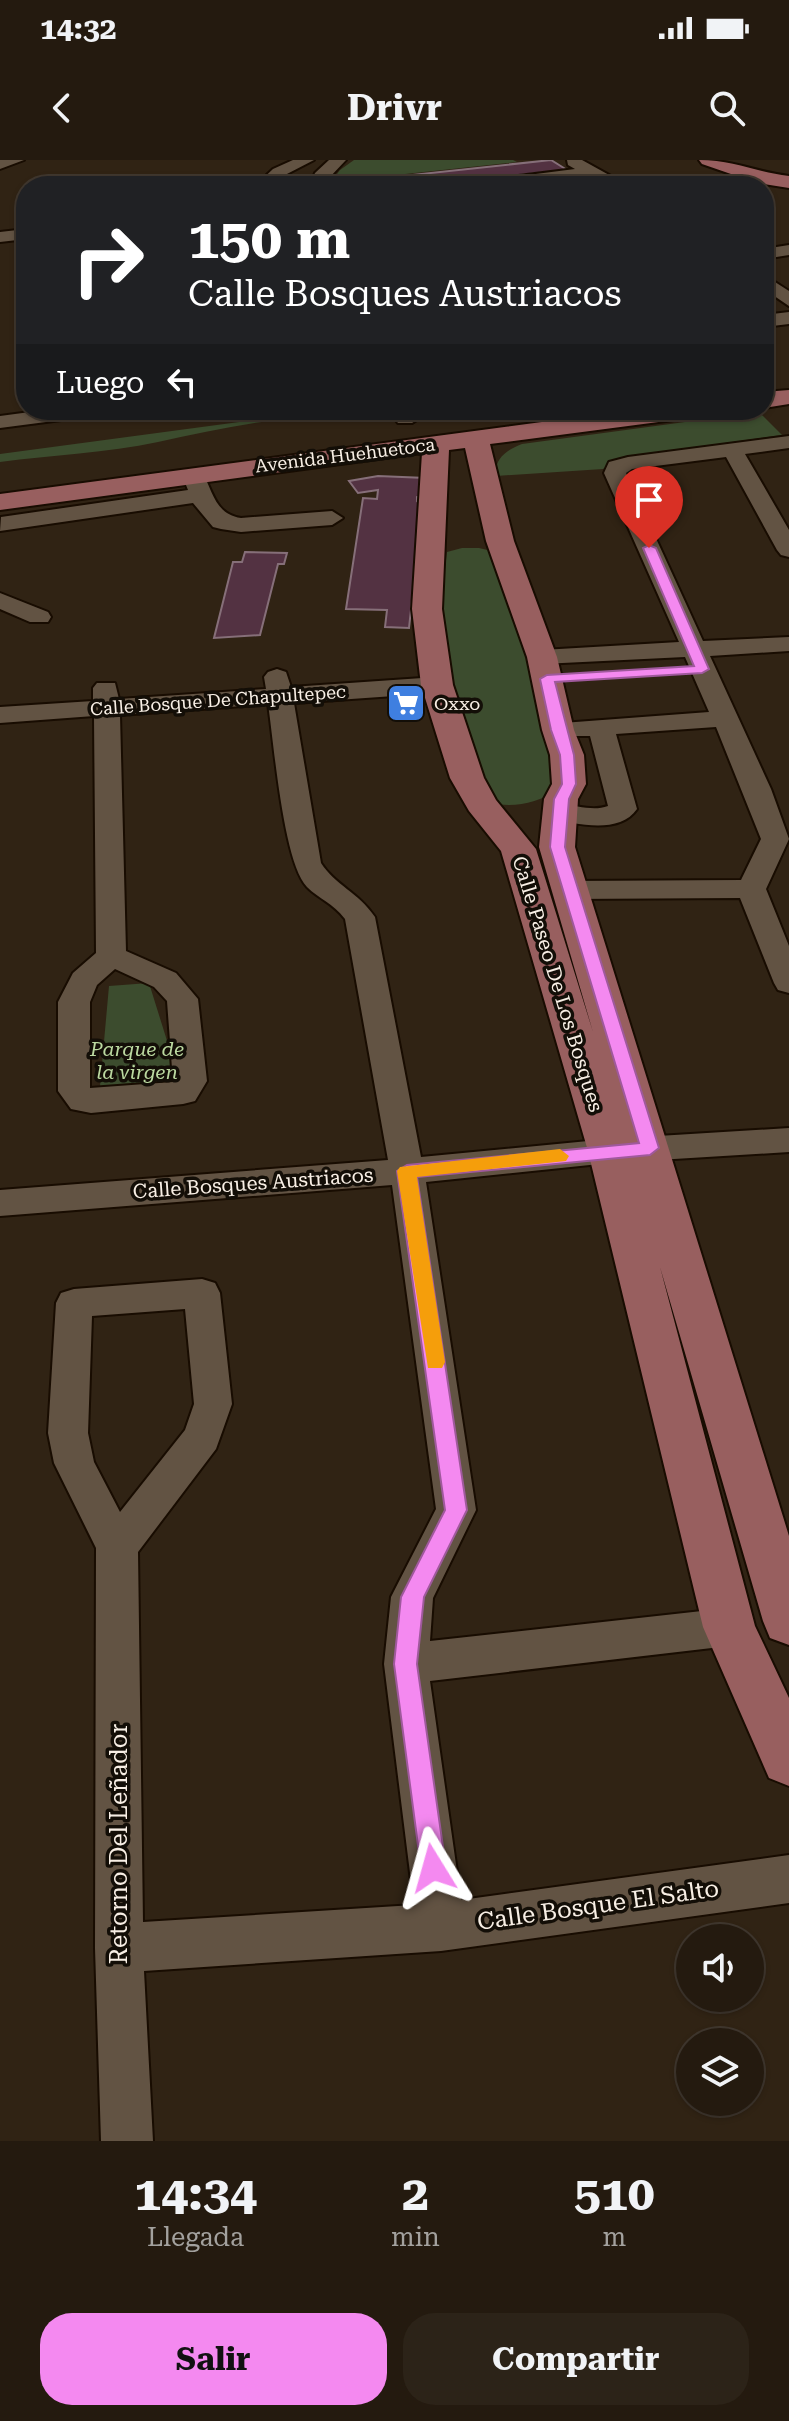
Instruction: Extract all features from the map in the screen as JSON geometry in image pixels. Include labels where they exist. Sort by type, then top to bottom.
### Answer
[{"type":"main road","points":[[709,160],[755,176]]},
{"type":"main road","points":[[566,420],[581,424]]},
{"type":"main road","name":"Avenida Huehuetoca","points":[[376,423],[427,422],[476,438],[612,420]]},
{"type":"main road","name":"Avenida Huehuetoca","points":[[0,502],[197,485],[334,443],[427,422]]},
{"type":"main road","name":"Calle Paseo De Los Bosques","points":[[427,422],[465,541],[545,668],[558,730],[567,755],[569,784],[561,806],[557,847],[650,1148],[789,1621]]},
{"type":"main road","name":"Calle Paseo De Los Bosques","points":[[476,438],[465,541],[427,609],[436,676],[467,778],[481,804],[518,849],[609,1151],[729,1627],[789,1759]]},
{"type":"main road","points":[[481,804],[512,809],[561,806]]},
{"type":"street","points":[[0,164],[16,160]]},
{"type":"street","points":[[274,176],[306,160]]},
{"type":"street","points":[[324,176],[338,160]]},
{"type":"street","points":[[570,160],[603,176]]},
{"type":"street","points":[[279,172],[301,169],[312,176]]},
{"type":"street","points":[[561,176],[594,171]]},
{"type":"street","points":[[789,442],[628,463],[617,467],[615,473],[757,789],[775,839],[751,889],[789,983]]},
{"type":"street","points":[[732,449],[789,550]]},
{"type":"street","points":[[1,524],[197,485],[221,522],[241,525],[332,518]]},
{"type":"street","points":[[0,600],[39,617]]},
{"type":"street","points":[[545,668],[698,659],[789,644]]},
{"type":"street","points":[[698,659],[789,664]]},
{"type":"street","name":"Calle Bosque De Chapultepec","points":[[0,695],[106,698],[436,676]]},
{"type":"street","points":[[278,687],[307,863],[318,882],[344,898],[360,917],[407,1171],[456,1510],[412,1597],[406,1664],[441,1927]]},
{"type":"street","points":[[106,698],[111,956],[84,980],[74,1002],[76,1097],[91,1101],[183,1093],[191,1081],[182,999],[165,980],[111,956]]},
{"type":"street","name":"Calle Bosque De Chapultepec","points":[[0,715],[106,698]]},
{"type":"street","points":[[558,730],[724,719]]},
{"type":"street","points":[[561,806],[606,816],[614,816],[623,809],[601,727]]},
{"type":"street","points":[[569,890],[751,889]]},
{"type":"street","name":"Calle Bosques Austriacos","points":[[0,1203],[407,1171],[609,1151],[789,1140]]},
{"type":"street","points":[[202,1293],[213,1404],[202,1437],[117,1547],[74,1463],[68,1433],[74,1303],[202,1293]]},
{"type":"street","name":"Retorno Del Leñador","points":[[117,1547],[119,1948],[127,2141]]},
{"type":"street","points":[[406,1664],[729,1627]]},
{"type":"street","name":"Calle Bosque El Salto","points":[[119,1948],[441,1927],[789,1879]]},
{"type":"green space","points":[[354,160],[517,162],[387,176],[336,176]]},
{"type":"green space","points":[[254,420],[275,420],[119,449],[0,462],[0,454]]},
{"type":"green space","points":[[700,420],[767,420],[782,435],[621,458],[603,469],[496,476],[497,464],[503,456],[522,444]]},
{"type":"green space","points":[[462,548],[500,553],[560,789],[538,800],[506,805],[471,797],[440,609],[447,552]]},
{"type":"green space","name":"Parque de la virgen","points":[[149,983],[183,1092],[99,1097],[109,986]]},
{"type":"building","points":[[551,160],[567,170],[512,176],[402,176]]},
{"type":"building","points":[[378,476],[426,478],[428,495],[417,497],[417,501],[423,500],[409,628],[385,627],[387,610],[346,609],[363,498],[377,499],[378,490],[358,493],[349,481]]},
{"type":"building","points":[[245,552],[287,553],[284,564],[278,564],[260,635],[214,638],[233,562],[242,562]]},
{"type":"slow traffic","points":[[435,1362],[407,1171],[560,1156]]},
{"type":"place","name":"Oxxo","points":[[406,703]]},
{"type":"route","points":[[433,1868],[406,1664],[412,1597],[456,1510],[407,1171],[650,1148],[557,847],[561,799],[569,784],[567,755],[547,679],[702,669],[649,548]]}]
